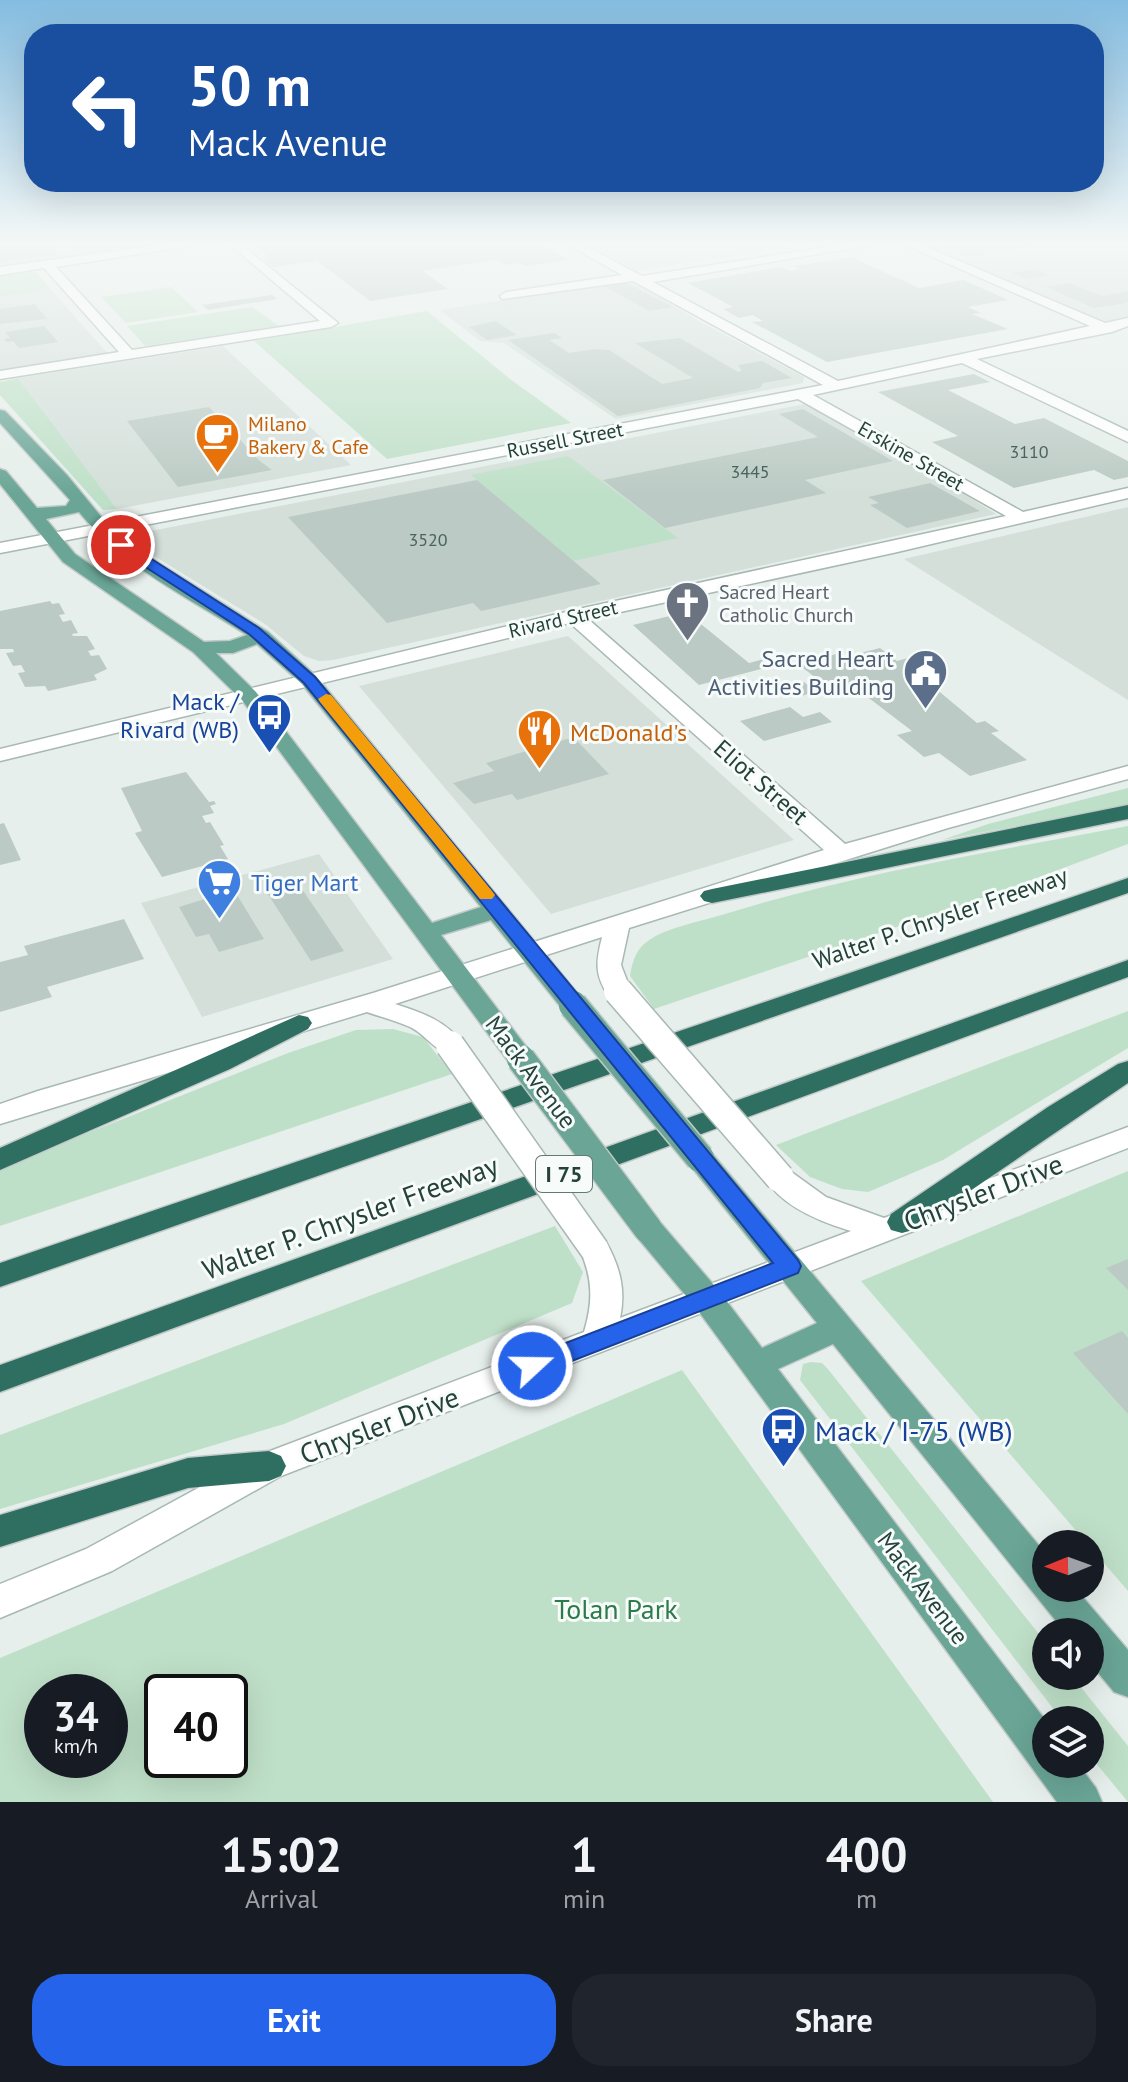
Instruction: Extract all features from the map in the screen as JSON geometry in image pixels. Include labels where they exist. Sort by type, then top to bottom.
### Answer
[{"type":"highway","points":[[712,896],[1128,812]]},
{"type":"highway","name":"Walter P. Chrysler Freeway","points":[[0,1275],[1128,885]]},
{"type":"highway","name":"Walter P. Chrysler Freeway","points":[[0,1379],[1128,968]]},
{"type":"highway","points":[[0,1160],[220,1063],[299,1023]]},
{"type":"highway","points":[[893,1226],[1128,1070]]},
{"type":"highway","points":[[0,1531],[188,1473],[269,1466]]},
{"type":"main road","points":[[0,414],[102,529],[148,563],[261,636],[309,680],[1032,1564]]},
{"type":"main road","name":"Mack Avenue","points":[[0,474],[50,539],[69,558],[200,648],[249,696],[648,1229],[708,1300],[1032,1735]]},
{"type":"main road","points":[[29,511],[56,514],[72,510],[78,500]]},
{"type":"main road","points":[[97,579],[113,567],[148,563]]},
{"type":"main road","points":[[200,648],[233,647],[261,636]]},
{"type":"main road","points":[[427,932],[497,910]]},
{"type":"main road","points":[[756,1365],[839,1327]]},
{"type":"main road","points":[[1064,1602],[1077,1618]]},
{"type":"main road","points":[[1104,1651],[1128,1679]]},
{"type":"main road","points":[[1064,1778],[1082,1802]]},
{"type":"street","points":[[104,327],[129,355]]},
{"type":"street","points":[[0,375],[304,327]]},
{"type":"street","points":[[729,327],[833,384]]},
{"type":"street","points":[[1103,327],[1127,337]]},
{"type":"street","name":"Russell Street","points":[[0,548],[800,394],[833,384],[1103,327]]},
{"type":"street","points":[[961,357],[1128,437]]},
{"type":"street","name":"Erskine Street","points":[[800,394],[1021,518]]},
{"type":"street","name":"Rivard Street","points":[[0,755],[574,616],[1128,493]]},
{"type":"street","name":"Eliot Street","points":[[574,616],[841,853]]},
{"type":"street","points":[[0,1114],[712,896],[993,806],[1128,772]]},
{"type":"street","points":[[617,925],[608,965],[618,991],[780,1178],[792,1191],[823,1210],[893,1226]]},
{"type":"street","points":[[367,1003],[422,1022],[450,1045],[595,1250],[604,1268],[609,1305],[597,1342]]},
{"type":"street","name":"Chrysler Drive","points":[[0,1601],[99,1560],[269,1466],[1128,1137]]},
{"type":"shaded area","points":[[0,327],[84,327],[108,354],[0,370]]},
{"type":"shaded area","points":[[462,327],[710,327],[804,377],[803,383],[616,419],[504,343],[480,341]]},
{"type":"shaded area","points":[[223,346],[351,465],[117,509],[18,378]]},
{"type":"shaded area","points":[[810,403],[996,514],[319,661],[304,656],[265,624],[136,545],[137,539],[151,531]]},
{"type":"shaded area","points":[[1128,507],[1128,700],[904,559]]},
{"type":"shaded area","points":[[568,636],[794,840],[551,914],[359,686]]},
{"type":"shaded area","points":[[319,854],[393,959],[202,1017],[141,903]]},
{"type":"green space","points":[[128,327],[272,327],[145,346]]},
{"type":"green space","points":[[334,327],[447,327],[510,379],[571,423],[387,459],[254,341]]},
{"type":"green space","points":[[18,378],[117,509],[103,510],[0,395],[0,382]]},
{"type":"green space","points":[[568,456],[678,538],[573,561],[471,475]]},
{"type":"green space","points":[[1128,788],[1128,805],[942,840],[988,824]]},
{"type":"green space","points":[[1128,826],[1128,844],[988,896],[654,1009],[630,976],[634,958],[644,944],[680,927],[870,876]]},
{"type":"green space","points":[[1128,1011],[1128,1048],[943,1160],[868,1192],[842,1189],[810,1177],[776,1145]]},
{"type":"green space","points":[[393,1029],[423,1037],[452,1074],[0,1226],[0,1168],[288,1053],[356,1030]]},
{"type":"green space","points":[[1128,1171],[1128,1591],[1104,1563],[1104,1530],[1075,1530],[861,1281]]},
{"type":"green space","points":[[555,1226],[583,1272],[572,1303],[284,1424],[0,1509],[0,1435]]},
{"type":"green space","points":[[822,1363],[827,1368],[1032,1625],[1032,1681],[800,1380],[803,1364]]},
{"type":"green space","name":"Tolan Park","points":[[682,1370],[993,1802],[0,1802],[0,1658]]},
{"type":"green space","points":[[1039,1690],[1083,1690],[1096,1706],[1051,1706]]},
{"type":"green space","points":[[1104,1716],[1128,1746],[1128,1802],[1104,1773]]},
{"type":"building","points":[[45,327],[58,342],[19,348],[13,341],[4,339],[10,338],[5,332]]},
{"type":"building","points":[[469,327],[505,327],[517,335],[487,340]]},
{"type":"building","points":[[762,327],[1008,329],[827,362]]},
{"type":"building","points":[[554,333],[562,338],[549,340],[569,353],[609,350],[662,384],[693,378],[635,343],[680,338],[738,372],[742,371],[738,365],[762,361],[792,378],[763,383],[760,388],[618,416],[508,340]]},
{"type":"building","points":[[974,374],[990,382],[948,390],[1015,424],[1044,418],[1128,461],[1128,477],[1114,480],[1094,470],[1014,488],[932,442],[958,436],[878,392]]},
{"type":"building","points":[[209,407],[272,470],[178,487],[127,421]]},
{"type":"building","points":[[803,409],[893,461],[805,480],[826,493],[665,528],[603,480],[818,437],[779,414]]},
{"type":"building","points":[[477,480],[601,584],[481,611],[473,603],[387,623],[288,517]]},
{"type":"building","points":[[930,483],[980,511],[907,528],[870,505],[879,503],[868,497]]},
{"type":"building","points":[[50,601],[52,604],[59,603],[65,614],[59,615],[63,622],[71,620],[78,633],[73,636],[87,636],[95,649],[88,651],[91,656],[99,655],[107,669],[94,675],[97,680],[48,691],[45,686],[25,687],[18,673],[25,672],[21,665],[13,666],[6,653],[14,652],[13,649],[0,649],[0,611]]},
{"type":"building","name":"Sacred Heart Catholic Church","points":[[686,612],[749,663],[764,659],[773,666],[699,685],[633,625]]},
{"type":"building","name":"Sacred Heart Activities Building","points":[[880,648],[897,661],[908,658],[933,676],[923,678],[977,723],[985,721],[999,731],[991,733],[1027,760],[970,776],[939,753],[924,757],[897,735],[912,731],[857,689],[837,694],[799,665],[836,654],[841,658]]},
{"type":"building","points":[[804,682],[816,692],[797,697],[784,687]]},
{"type":"building","points":[[790,707],[803,717],[820,712],[832,722],[764,741],[740,721]]},
{"type":"building","points":[[567,739],[578,742],[609,774],[517,800],[512,794],[474,804],[453,783],[494,771],[486,763]]},
{"type":"building","points":[[186,772],[209,802],[216,804],[210,806],[214,813],[202,816],[206,823],[210,822],[224,845],[220,846],[228,859],[162,877],[135,833],[142,831],[121,788]]},
{"type":"building","points":[[4,823],[21,860],[0,865],[0,824]]},
{"type":"building","points":[[295,879],[344,951],[311,961],[264,888]]},
{"type":"building","name":"Tiger Mart","points":[[234,890],[264,939],[219,952],[209,934],[196,937],[179,907]]},
{"type":"building","points":[[124,919],[144,959],[47,987],[52,997],[0,1012],[0,962],[28,955],[24,946]]},
{"type":"building","points":[[1128,1259],[1128,1290],[1106,1268]]},
{"type":"building","points":[[1122,1331],[1128,1338],[1128,1414],[1073,1353]]},
{"type":"slow traffic","points":[[326,699],[486,895]]},
{"type":"place","name":"Milano Bakery & Cafe","points":[[217,474]]},
{"type":"place","name":"Sacred Heart Catholic Church","points":[[688,642]]},
{"type":"place","name":"Sacred Heart Activities Building","points":[[925,711]]},
{"type":"place","name":"Mack / Rivard (WB)","points":[[270,754]]},
{"type":"place","name":"McDonald's","points":[[539,771]]},
{"type":"place","name":"Tiger Mart","points":[[220,921]]},
{"type":"place","name":"Mack / I-75 (WB)","points":[[784,1469]]},
{"type":"route","points":[[121,545],[254,631],[309,680],[789,1266],[532,1366]]}]
